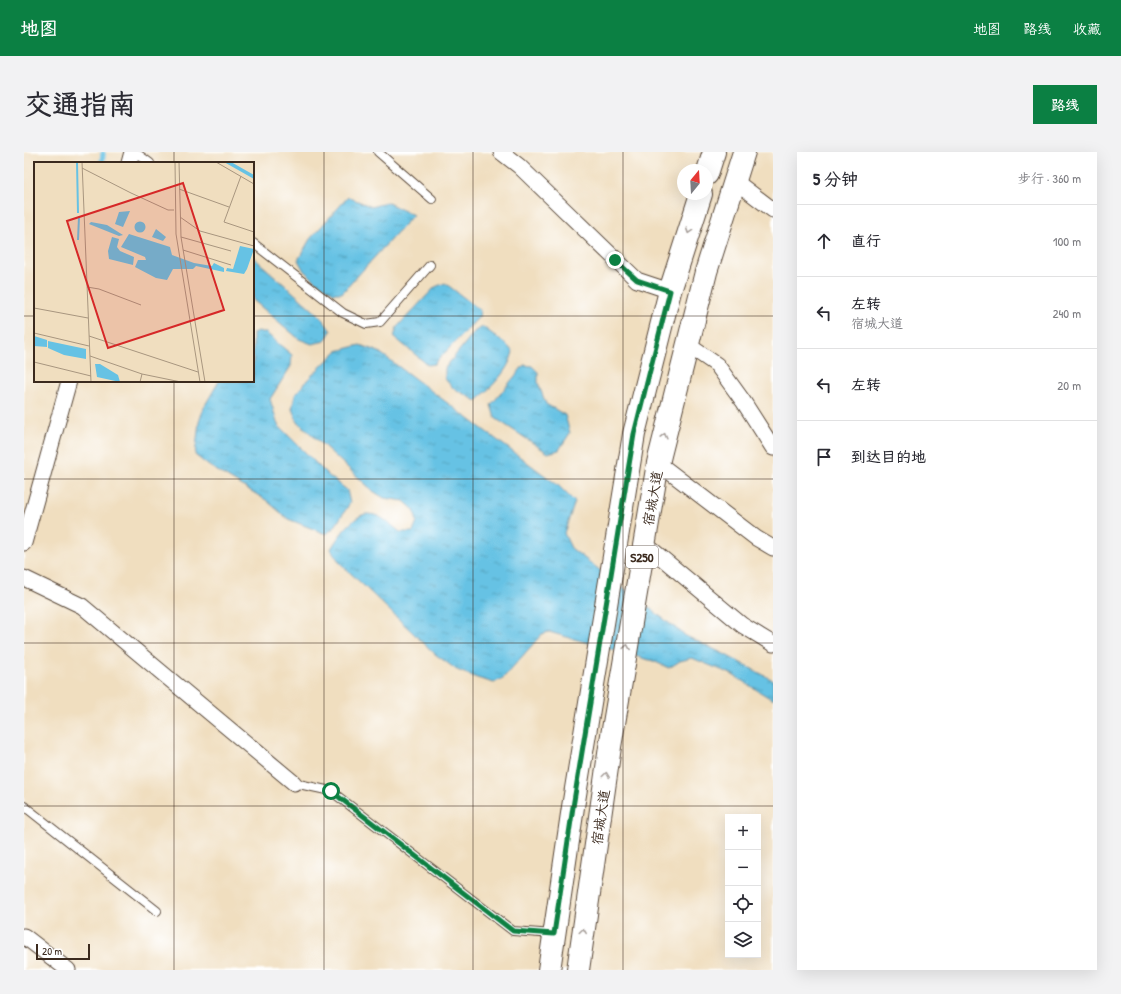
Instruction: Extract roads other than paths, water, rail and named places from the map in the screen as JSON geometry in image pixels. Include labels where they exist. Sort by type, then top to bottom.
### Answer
[{"type":"main road","name":"宿城大道","points":[[578,970],[610,747],[658,463],[706,272],[744,152]]},
{"type":"main road","name":"宿城大道","points":[[549,970],[574,800],[634,434],[670,291],[699,200]]},
{"type":"street","points":[[129,162],[132,152]]},
{"type":"street","points":[[501,152],[519,166],[637,280],[670,291]]},
{"type":"street","points":[[735,181],[773,210]]},
{"type":"street","points":[[688,345],[717,365],[773,448]]},
{"type":"street","points":[[24,543],[69,382]]},
{"type":"street","points":[[658,463],[756,538],[773,548]]},
{"type":"street","points":[[644,543],[742,625],[773,644]]},
{"type":"street","points":[[24,578],[82,606],[294,783]]},
{"type":"street","points":[[24,936],[68,970]]},
{"type":"lane","points":[[135,152],[149,162]]},
{"type":"lane","points":[[378,152],[432,199]]},
{"type":"lane","points":[[254,244],[343,312],[366,324],[380,322],[430,265]]},
{"type":"lane","points":[[294,783],[331,791],[513,931],[554,934]]},
{"type":"lane","points":[[24,806],[157,911]]},
{"type":"water","points":[[348,197],[372,207],[386,202],[413,215],[342,293],[333,293],[304,271],[298,260],[310,239]]},
{"type":"water","points":[[254,258],[321,317],[331,331],[325,341],[312,344],[299,339],[254,301]]},
{"type":"water","points":[[445,283],[480,310],[479,317],[434,364],[428,365],[394,337],[397,327],[435,287]]},
{"type":"water","points":[[483,327],[506,344],[513,352],[511,360],[503,373],[477,401],[453,388],[445,379],[445,368],[475,331]]},
{"type":"water","points":[[258,331],[266,333],[292,355],[291,366],[270,399],[278,425],[329,476],[347,490],[350,503],[334,528],[326,534],[288,519],[266,500],[209,466],[195,455],[199,422],[204,407],[218,382],[254,382],[254,333]]},
{"type":"water","points":[[360,345],[379,352],[559,486],[575,502],[564,533],[571,548],[686,636],[773,680],[773,700],[731,674],[692,658],[680,661],[669,668],[653,661],[549,632],[542,634],[503,678],[494,683],[457,670],[435,654],[340,563],[331,549],[347,527],[363,515],[373,514],[386,520],[400,532],[413,532],[417,522],[414,510],[404,501],[384,498],[373,491],[297,421],[292,409],[295,395],[308,379],[337,351]]},
{"type":"water","points":[[524,365],[532,366],[538,372],[538,383],[546,404],[565,415],[570,433],[559,450],[548,453],[495,418],[491,405]]},
{"type":"waterway","points":[[102,162],[103,154]]}]
